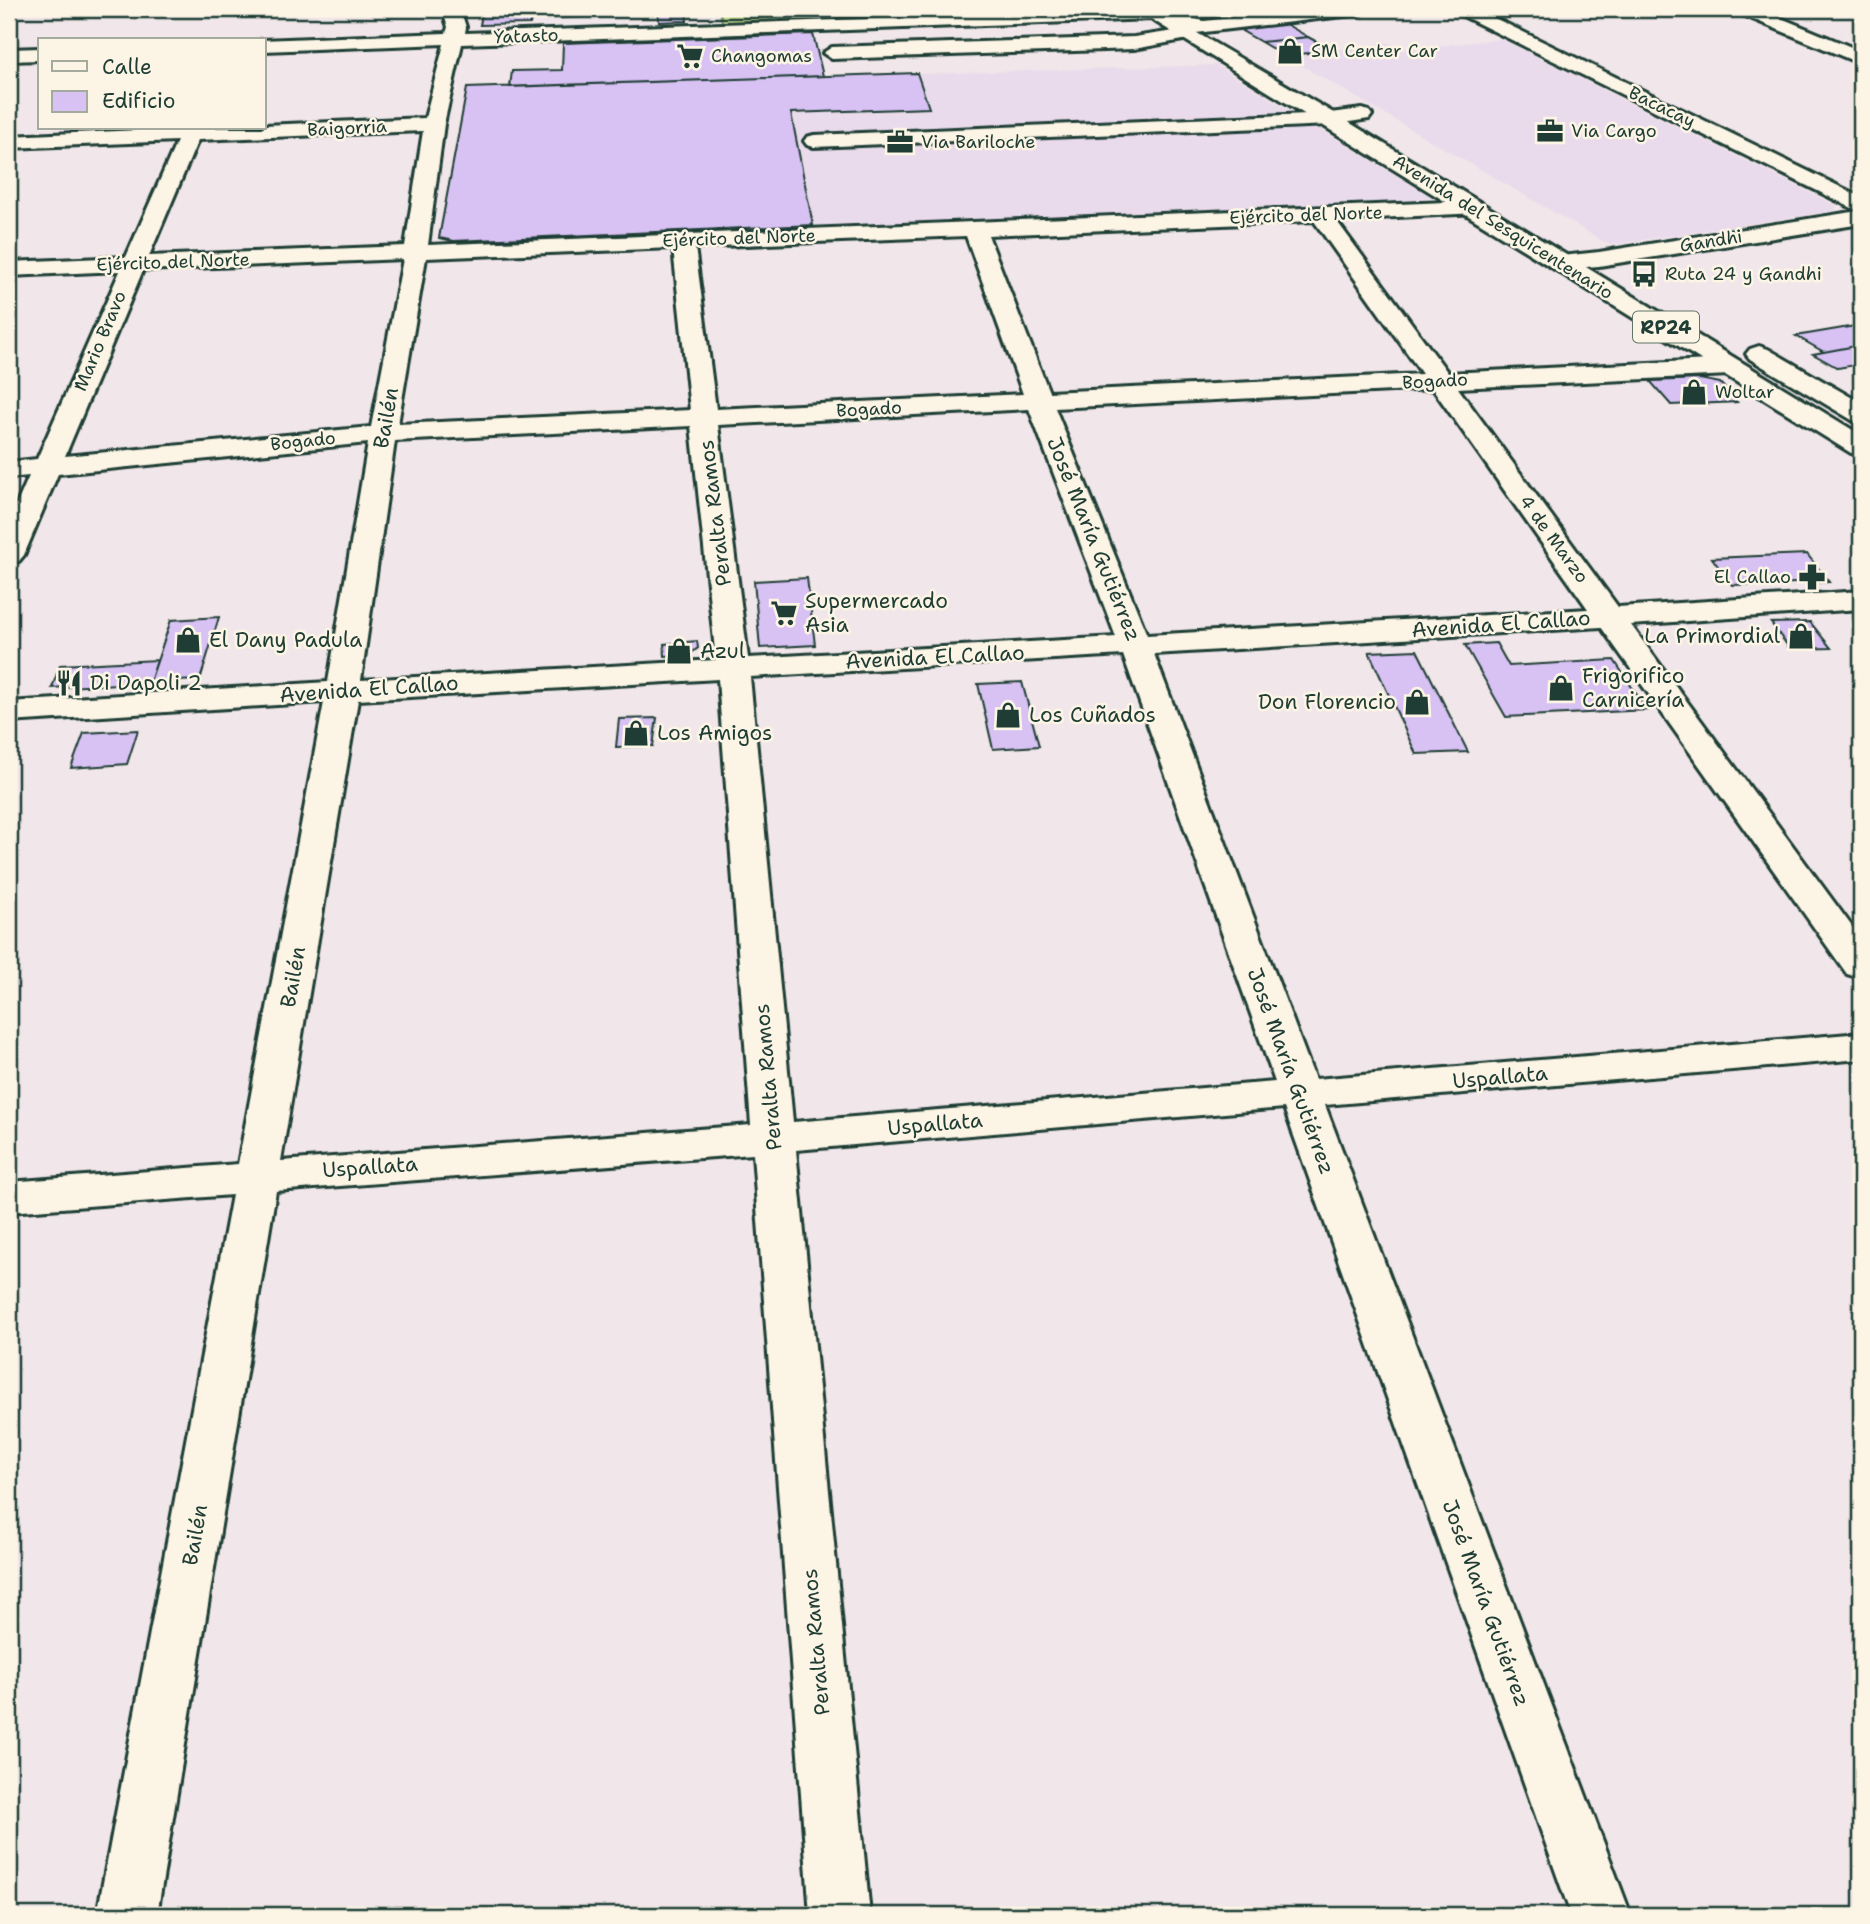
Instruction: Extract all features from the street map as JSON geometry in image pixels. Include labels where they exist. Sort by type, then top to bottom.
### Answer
[{"type":"street","points":[[451,9],[457,27],[455,38]]},
{"type":"street","points":[[638,9],[640,32]]},
{"type":"street","points":[[710,9],[717,29]]},
{"type":"street","points":[[984,9],[1002,19]]},
{"type":"street","name":"Avenida del Sesquicentenario","points":[[1176,9],[1191,30]]},
{"type":"street","points":[[957,39],[955,59],[951,62],[835,53],[957,39],[1147,41],[1191,30],[1361,9]]},
{"type":"street","name":"Bacacay","points":[[1462,9],[1861,205]]},
{"type":"street","points":[[1744,9],[1861,58]]},
{"type":"street","name":"Yatasto","points":[[266,45],[717,29],[957,39],[1002,19],[1148,11],[1191,30]]},
{"type":"street","name":"Avenida del Sesquicentenario","points":[[1148,11],[1191,30],[1331,104],[1470,208],[1861,447]]},
{"type":"street","name":"Bailén","points":[[127,1915],[343,690],[383,433],[416,252],[434,124],[455,38]]},
{"type":"street","points":[[9,55],[38,54]]},
{"type":"street","points":[[814,142],[1331,104],[1368,119]]},
{"type":"street","name":"Baigorria","points":[[266,130],[434,124]]},
{"type":"street","name":"Baigorria","points":[[9,142],[252,130]]},
{"type":"street","name":"Mario Bravo","points":[[9,555],[191,132]]},
{"type":"street","name":"Avenida del Sesquicentenario","points":[[1507,204],[1630,276]]},
{"type":"street","name":"Ejército del Norte","points":[[9,269],[1470,208]]},
{"type":"street","name":"4 de Marzo","points":[[1320,214],[1861,966]]},
{"type":"street","name":"Gandhi","points":[[1560,262],[1599,259],[1861,217]]},
{"type":"street","name":"José María Gutiérrez","points":[[975,229],[1136,647],[1601,1915]]},
{"type":"street","name":"Peralta Ramos","points":[[683,240],[733,666],[840,1915]]},
{"type":"street","points":[[1734,339],[1861,414]]},
{"type":"street","name":"Bogado","points":[[9,470],[383,433],[1730,366]]},
{"type":"street","name":"Avenida El Callao","points":[[9,712],[733,666],[1136,647],[1861,600]]},
{"type":"street","name":"Uspallata","points":[[9,1196],[773,1138],[1861,1046]]},
{"type":"shaded area","name":"Via Cargo","points":[[1501,39],[1837,206],[1834,211],[1610,245],[1285,56],[1390,43],[1401,50]]},
{"type":"shaded area","name":"Via Bariloche","points":[[1216,65],[1430,196],[1423,200],[454,241],[439,238],[467,88]]},
{"type":"green space","points":[[719,9],[995,9],[1005,14],[723,25]]},
{"type":"building","points":[[483,9],[585,9],[584,17],[531,19],[530,24],[480,25]]},
{"type":"building","points":[[658,9],[686,9],[687,21],[659,22]]},
{"type":"building","points":[[1202,9],[1243,9],[1250,13],[1221,16]]},
{"type":"building","points":[[1284,23],[1308,37],[1261,42],[1242,31],[1245,28]]},
{"type":"building","name":"Changomas","points":[[813,34],[823,76],[510,87],[512,71],[562,70],[563,43]]},
{"type":"building","points":[[1308,37],[1332,50],[1285,56],[1261,42]]},
{"type":"building","points":[[917,73],[929,108],[791,113],[813,225],[454,241],[439,238],[467,88]]},
{"type":"building","points":[[1861,325],[1861,345],[1824,352],[1796,336]]},
{"type":"building","points":[[1861,345],[1861,364],[1838,368],[1813,354]]},
{"type":"building","name":"Woltar","points":[[1700,379],[1720,383],[1737,402],[1671,405],[1650,381]]},
{"type":"building","points":[[1807,554],[1829,582],[1732,585],[1712,558]]},
{"type":"building","name":"Supermercado Asia","points":[[807,578],[815,645],[760,648],[754,581]]},
{"type":"building","name":"El Dany Padula","points":[[219,617],[200,680],[150,682],[171,620]]},
{"type":"building","name":"La Primordial","points":[[1810,622],[1831,648],[1790,649],[1771,623]]},
{"type":"building","name":"Azul","points":[[697,641],[698,648],[690,654],[665,656],[664,644]]},
{"type":"building","name":"Frigorifico Carnicería","points":[[1496,643],[1509,666],[1614,660],[1647,710],[1506,717],[1465,645]]},
{"type":"building","name":"Don Florencio","points":[[1417,650],[1468,752],[1416,754],[1369,652]]},
{"type":"building","points":[[157,660],[150,682],[52,688],[60,665]]},
{"type":"building","name":"Los Cuñados","points":[[1022,682],[1039,746],[993,749],[978,684]]},
{"type":"building","name":"Los Amigos","points":[[657,718],[653,746],[616,747],[619,719]]},
{"type":"building","points":[[138,730],[127,764],[71,768],[84,733]]},
{"type":"place","name":"SM Center Car","points":[[1290,51]]},
{"type":"place","name":"Changomas","points":[[690,56]]},
{"type":"place","name":"Via Cargo","points":[[1550,131]]},
{"type":"place","name":"Via Bariloche","points":[[900,142]]},
{"type":"place","name":"Ruta 24 y Gandhi","points":[[1644,274]]},
{"type":"place","name":"Woltar","points":[[1694,392]]},
{"type":"place","name":"El Callao","points":[[1812,577]]},
{"type":"place","name":"Supermercado Asia","points":[[784,613]]},
{"type":"place","name":"La Primordial","points":[[1801,636]]},
{"type":"place","name":"El Dany Padula","points":[[188,640]]},
{"type":"place","name":"Azul","points":[[679,651]]},
{"type":"place","name":"Di Dapoli 2","points":[[69,683]]},
{"type":"place","name":"Frigorifico Carnicería","points":[[1561,688]]},
{"type":"place","name":"Don Florencio","points":[[1417,702]]},
{"type":"place","name":"Los Cuñados","points":[[1008,715]]},
{"type":"place","name":"Los Amigos","points":[[636,733]]}]
